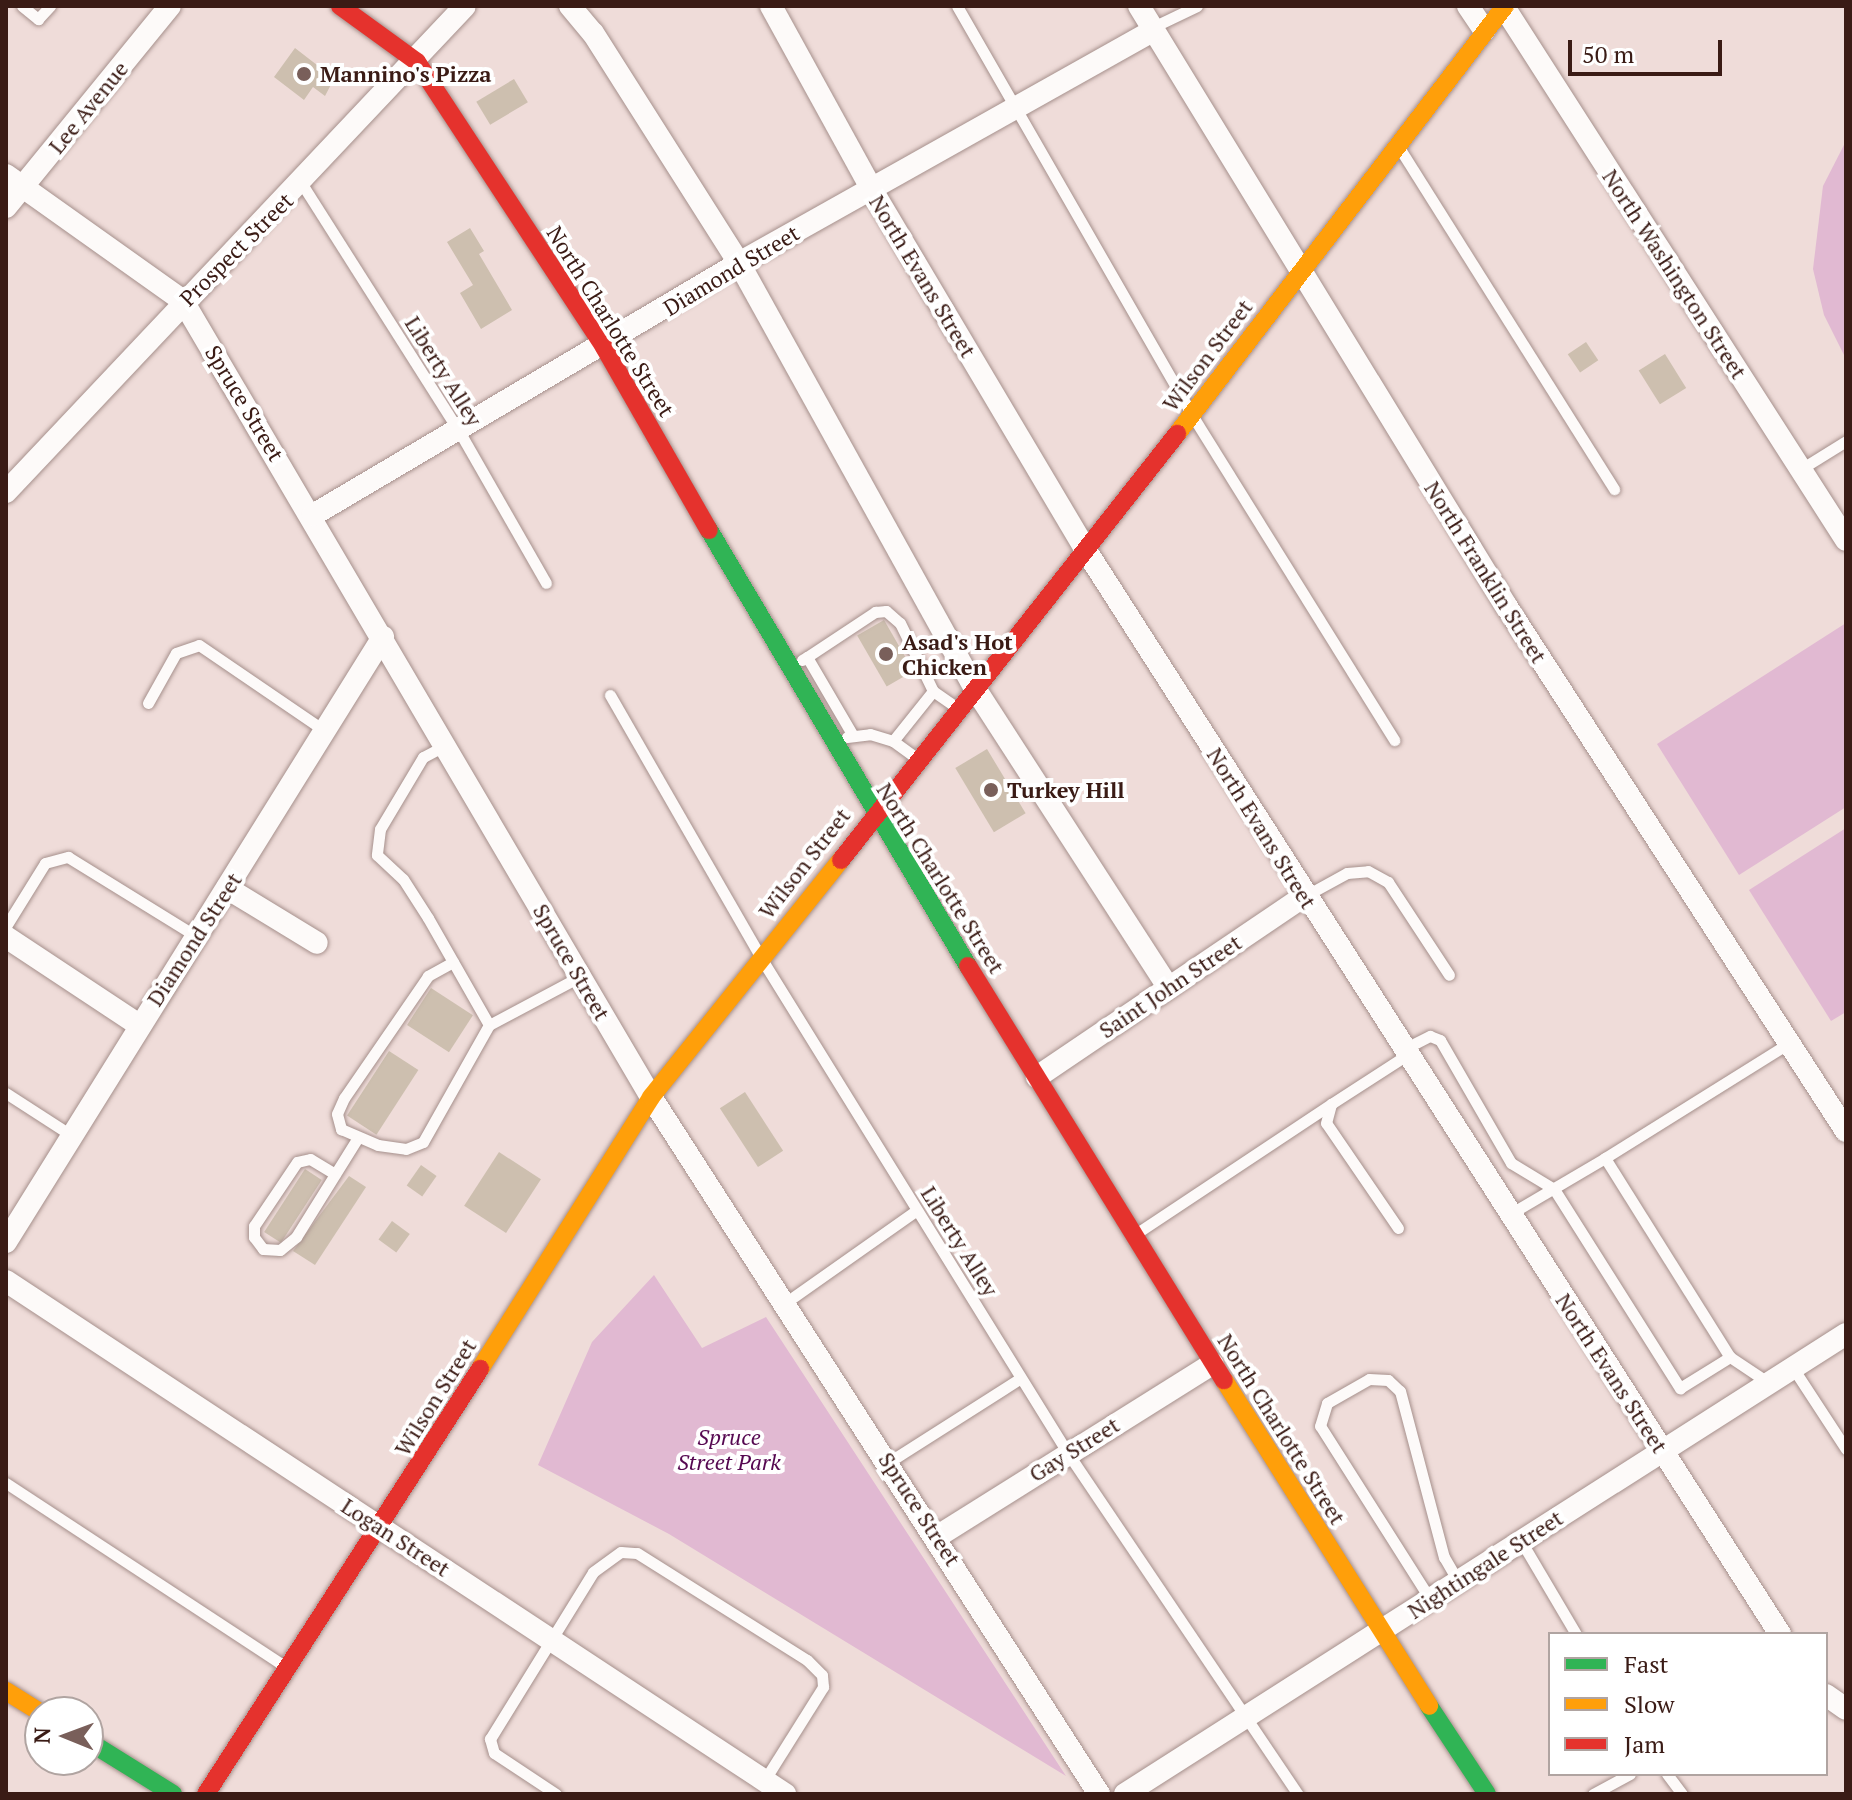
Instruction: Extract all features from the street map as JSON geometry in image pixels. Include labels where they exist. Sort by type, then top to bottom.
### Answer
[{"type":"street","name":"Lee Avenue","points":[[6,207],[14,182],[170,6]]},
{"type":"street","name":"North Charlotte Street","points":[[340,6],[417,62],[604,347],[873,814],[1212,1364],[1487,1794]]},
{"type":"street","name":"Prospect Street","points":[[6,492],[183,301],[302,184],[417,62],[465,6]]},
{"type":"street","points":[[570,6],[593,33],[739,263],[976,690],[1168,987]]},
{"type":"street","name":"North Evans Street","points":[[771,6],[872,190],[1087,552],[1304,896],[1779,1632]]},
{"type":"street","name":"North Franklin Street","points":[[1139,6],[1507,607],[1846,1131]]},
{"type":"street","points":[[1468,6],[1484,30]]},
{"type":"street","name":"Wilson Street","points":[[206,1794],[381,1527],[651,1097],[873,814],[1087,552],[1504,7]]},
{"type":"street","name":"North Washington Street","points":[[1504,7],[1846,540]]},
{"type":"street","name":"Diamond Street","points":[[313,515],[604,347],[739,263],[1152,30]]},
{"type":"street","name":"Spruce Street","points":[[14,182],[183,301],[313,515],[651,1097],[938,1536],[1099,1794]]},
{"type":"street","name":"Diamond Street","points":[[6,1242],[383,637]]},
{"type":"street","points":[[227,888],[317,943]]},
{"type":"street","name":"Saint John Street","points":[[1037,1077],[1304,896]]},
{"type":"street","points":[[6,937],[139,1025]]},
{"type":"street","name":"Logan Street","points":[[6,1281],[552,1640],[769,1788]]},
{"type":"street","name":"Nightingale Street","points":[[1125,1794],[1846,1334]]},
{"type":"street","name":"Gay Street","points":[[938,1536],[1067,1452],[1212,1364]]},
{"type":"street","points":[[6,1691],[24,1702]]},
{"type":"street","points":[[1828,1696],[1846,1709]]},
{"type":"street","points":[[104,1751],[173,1794]]},
{"type":"lane","points":[[22,6],[38,19],[50,6]]},
{"type":"lane","points":[[957,6],[1192,415],[1394,740]]},
{"type":"lane","points":[[1152,30],[1197,6]]},
{"type":"lane","points":[[1397,145],[1614,489]]},
{"type":"lane","name":"Liberty Alley","points":[[302,184],[459,431],[546,583]]},
{"type":"lane","points":[[1801,469],[1846,441]]},
{"type":"lane","points":[[788,668],[886,611],[900,623],[933,691],[960,710]]},
{"type":"lane","points":[[148,703],[176,653],[199,645],[325,731]]},
{"type":"lane","points":[[807,657],[852,734]]},
{"type":"lane","points":[[893,741],[933,691]]},
{"type":"lane","name":"Liberty Alley","points":[[610,695],[761,958],[1067,1452],[1298,1794]]},
{"type":"lane","points":[[834,747],[852,734],[893,741],[918,760]]},
{"type":"lane","points":[[446,745],[423,757],[376,845],[453,962],[489,1025]]},
{"type":"lane","points":[[6,926],[45,863],[68,857],[196,936]]},
{"type":"lane","points":[[1304,896],[1347,873],[1368,871],[1388,882],[1449,975]]},
{"type":"lane","points":[[453,962],[428,976],[344,1098],[337,1114],[341,1129],[357,1139],[406,1149],[423,1142],[489,1025],[581,976]]},
{"type":"lane","points":[[1134,1236],[1430,1036],[1440,1040],[1511,1163],[1554,1189],[1680,1388],[1730,1357]]},
{"type":"lane","points":[[1509,1214],[1789,1043]]},
{"type":"lane","points":[[6,1093],[71,1135]]},
{"type":"lane","points":[[1331,1104],[1326,1123],[1398,1228]]},
{"type":"lane","points":[[335,1174],[310,1159],[297,1162],[254,1226],[254,1237],[263,1249],[280,1250],[296,1237],[357,1139]]},
{"type":"lane","points":[[1605,1158],[1730,1357],[1769,1383]]},
{"type":"lane","points":[[785,1303],[917,1210]]},
{"type":"lane","points":[[1793,1368],[1846,1449]]},
{"type":"lane","points":[[889,1462],[1021,1378]]},
{"type":"lane","points":[[1430,1599],[1320,1426],[1327,1403],[1369,1379],[1388,1380],[1400,1391],[1444,1557],[1458,1581]]},
{"type":"lane","points":[[6,1483],[288,1669]]},
{"type":"lane","points":[[1521,1541],[1575,1632]]},
{"type":"lane","points":[[556,1794],[494,1753],[490,1739],[593,1572],[621,1552],[637,1553],[807,1660],[822,1675],[823,1687],[769,1788]]},
{"type":"lane","points":[[1593,1794],[1626,1776]]},
{"type":"lane","points":[[1668,1776],[1682,1794]]},
{"type":"green space","points":[[1846,141],[1846,359],[1824,315],[1813,269],[1823,186]]},
{"type":"green space","points":[[1846,623],[1846,807],[1739,875],[1657,744]]},
{"type":"green space","points":[[1846,828],[1846,1012],[1831,1021],[1749,890]]},
{"type":"green space","name":"Spruce Street Park","points":[[654,1275],[702,1348],[766,1317],[1066,1776],[669,1534],[538,1465],[592,1342]]},
{"type":"building","name":"Mannino's Pizza","points":[[295,48],[326,72],[337,73],[325,96],[313,87],[304,100],[274,77]]},
{"type":"building","points":[[514,79],[528,102],[490,125],[476,102]]},
{"type":"building","points":[[470,228],[484,251],[479,254],[512,310],[481,329],[460,293],[473,285],[447,242]]},
{"type":"building","points":[[1586,342],[1598,360],[1580,373],[1568,354]]},
{"type":"building","points":[[1665,354],[1686,388],[1660,404],[1639,370]]},
{"type":"building","name":"Asad's Hot Chicken","points":[[884,620],[914,671],[887,687],[857,636]]},
{"type":"building","name":"Turkey Hill","points":[[987,749],[1026,813],[994,832],[955,768]]},
{"type":"building","points":[[431,988],[473,1015],[449,1052],[407,1025]]},
{"type":"building","points":[[389,1051],[418,1070],[376,1135],[347,1116]]},
{"type":"building","points":[[745,1092],[783,1151],[758,1167],[720,1108]]},
{"type":"building","points":[[499,1152],[541,1179],[506,1233],[464,1206]]},
{"type":"building","points":[[421,1165],[437,1176],[422,1196],[407,1185]]},
{"type":"building","points":[[305,1169],[322,1180],[281,1243],[264,1232]]},
{"type":"building","points":[[349,1176],[366,1187],[315,1265],[293,1251]]},
{"type":"building","points":[[392,1221],[410,1234],[396,1253],[378,1240]]},
{"type":"traffic: fast","points":[[709,530],[968,966]]},
{"type":"traffic: fast","points":[[1429,1706],[1487,1794]]},
{"type":"traffic: fast","points":[[104,1751],[173,1794]]},
{"type":"traffic: slow","points":[[1177,434],[1505,6]]},
{"type":"traffic: slow","points":[[480,1369],[651,1097],[841,860]]},
{"type":"traffic: slow","points":[[1224,1380],[1429,1706]]},
{"type":"traffic: slow","points":[[6,1691],[24,1702]]},
{"type":"traffic: jam","points":[[340,6],[417,62],[604,347],[709,530]]},
{"type":"traffic: jam","points":[[841,860],[1177,434]]},
{"type":"traffic: jam","points":[[968,966],[1224,1380]]},
{"type":"traffic: jam","points":[[206,1794],[480,1369]]},
{"type":"place","name":"Mannino's Pizza","points":[[304,74]]},
{"type":"place","name":"Asad's Hot Chicken","points":[[886,654]]},
{"type":"place","name":"Turkey Hill","points":[[991,790]]}]
